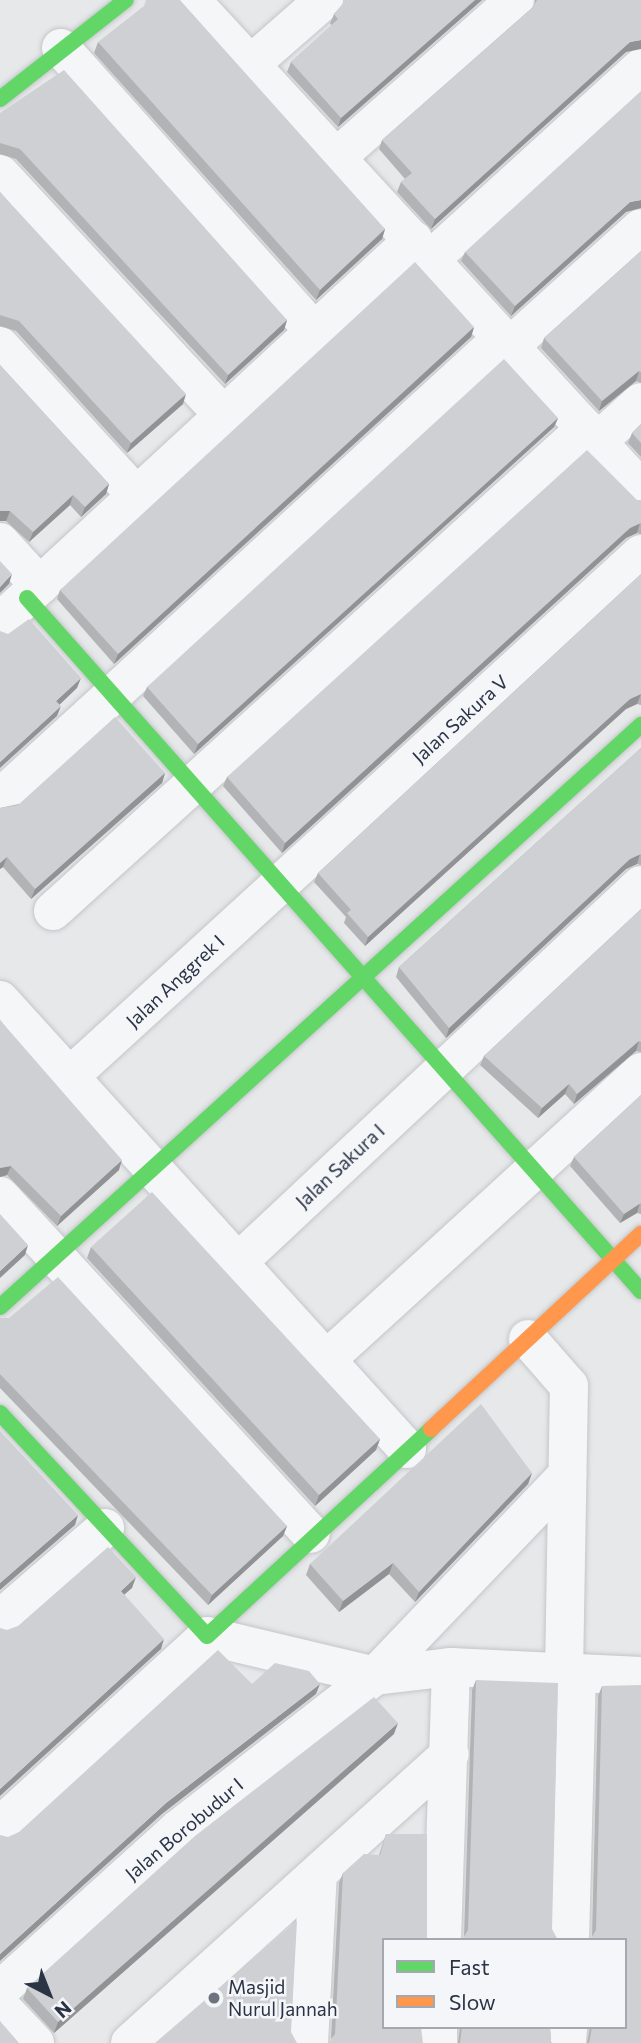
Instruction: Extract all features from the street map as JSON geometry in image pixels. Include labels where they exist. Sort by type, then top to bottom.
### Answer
[{"type":"street","points":[[0,99],[61,48],[126,0]]},
{"type":"street","points":[[191,0],[641,489]]},
{"type":"street","points":[[251,64],[324,0]]},
{"type":"street","points":[[337,157],[515,0]]},
{"type":"street","points":[[61,48],[315,332]]},
{"type":"street","points":[[22,602],[315,332],[422,250],[641,68]]},
{"type":"street","points":[[0,174],[224,416]]},
{"type":"street","points":[[0,798],[506,342],[641,228]]},
{"type":"street","points":[[0,346],[137,496]]},
{"type":"street","points":[[53,911],[592,435],[641,402]]},
{"type":"street","points":[[0,542],[22,602],[113,695],[641,1291]]},
{"type":"street","name":"Jalan Sakura V","points":[[280,884],[641,554]]},
{"type":"street","points":[[0,1307],[641,725]]},
{"type":"street","name":"Jalan Anggrek I","points":[[69,1077],[280,884]]},
{"type":"street","name":"Jalan Sakura I","points":[[237,1263],[641,885]]},
{"type":"street","points":[[0,1000],[407,1449]]},
{"type":"street","points":[[326,1360],[641,1072]]},
{"type":"street","points":[[0,1196],[311,1534]]},
{"type":"street","points":[[0,1826],[207,1636],[311,1534],[641,1234]]},
{"type":"street","points":[[528,1339],[569,1386],[566,1475],[571,1674],[570,1938]]},
{"type":"street","points":[[0,1413],[207,1636],[375,1676],[451,1667],[641,1676]]},
{"type":"street","name":"Jalan Borobudur I","points":[[0,1990],[177,1830],[375,1676],[566,1475]]},
{"type":"street","points":[[0,1619],[105,1528]]},
{"type":"street","points":[[442,1938],[451,1667]]},
{"type":"street","points":[[130,2043],[450,1754]]},
{"type":"street","points":[[309,2043],[318,1874]]},
{"type":"street","points":[[0,2006],[35,2043]]},
{"type":"building","points":[[146,0],[180,0],[385,229],[320,290],[98,42],[144,6]]},
{"type":"building","points":[[346,0],[475,0],[341,118],[291,62],[338,19],[334,14]]},
{"type":"building","points":[[537,0],[641,0],[641,40],[630,42],[435,219],[401,182],[412,173],[382,140],[533,7]]},
{"type":"building","points":[[64,70],[287,320],[228,375],[20,149],[0,143],[0,113]]},
{"type":"building","points":[[641,91],[641,200],[630,202],[515,306],[465,252]]},
{"type":"building","points":[[0,192],[186,394],[131,443],[19,321],[0,315]]},
{"type":"building","points":[[641,251],[641,372],[602,401],[544,338]]},
{"type":"building","points":[[415,262],[474,327],[118,654],[60,590]]},
{"type":"building","points":[[504,359],[558,418],[198,744],[147,687]]},
{"type":"building","points":[[0,365],[109,484],[85,507],[73,495],[33,532],[10,511],[0,511]]},
{"type":"building","points":[[641,424],[641,443],[632,433]]},
{"type":"building","points":[[587,450],[637,500],[641,500],[641,523],[630,528],[285,843],[227,777]]},
{"type":"building","points":[[0,561],[12,574],[0,587]]},
{"type":"building","points":[[641,574],[641,694],[630,699],[368,937],[347,913],[351,910],[318,873]]},
{"type":"building","points":[[29,619],[81,678],[56,701],[61,706],[0,762],[0,631],[8,634]]},
{"type":"building","points":[[115,717],[165,773],[35,889],[7,857],[0,863],[0,808],[18,805]]},
{"type":"building","points":[[641,748],[641,854],[630,859],[449,1028],[399,967]]},
{"type":"building","points":[[641,909],[641,1042],[577,1094],[569,1084],[542,1108],[484,1056]]},
{"type":"building","points":[[0,1020],[122,1160],[61,1216],[11,1166],[0,1168]]},
{"type":"building","points":[[641,1095],[641,1203],[624,1214],[574,1157]]},
{"type":"building","points":[[152,1192],[380,1439],[319,1495],[91,1247]]},
{"type":"building","points":[[0,1214],[28,1245],[0,1271]]},
{"type":"building","points":[[58,1277],[287,1526],[212,1595],[0,1374],[0,1318],[9,1318]]},
{"type":"building","points":[[481,1404],[532,1473],[419,1592],[393,1563],[343,1601],[310,1564]]},
{"type":"building","points":[[0,1431],[78,1515],[0,1583]]},
{"type":"building","points":[[108,1547],[136,1577],[121,1591],[164,1639],[0,1789],[0,1628],[7,1630],[18,1626]]},
{"type":"building","points":[[218,1650],[252,1684],[275,1663],[309,1671],[320,1684],[166,1803],[0,1954],[0,1835],[8,1837],[19,1832]]},
{"type":"building","points":[[476,1680],[558,1683],[552,1929],[557,1938],[463,1938],[468,1930]]},
{"type":"building","points":[[641,1685],[641,2043],[589,2043],[592,2029],[627,2029],[627,1938],[591,1938],[596,1930],[602,1686]]},
{"type":"building","points":[[374,1697],[398,1723],[58,2022],[27,1988],[195,1836]]},
{"type":"building","points":[[386,1834],[427,1834],[427,1938],[382,1938],[382,2029],[421,2029],[423,2043],[329,2043],[335,2034],[343,1873],[364,1854],[380,1855]]},
{"type":"building","points":[[297,1921],[291,2032],[297,2043],[155,2043]]},
{"type":"building","points":[[0,2021],[19,2043],[0,2043]]},
{"type":"building","points":[[462,2029],[550,2029],[552,2043],[460,2043]]},
{"type":"traffic: fast","points":[[0,99],[126,0]]},
{"type":"traffic: fast","points":[[27,598],[641,1291]]},
{"type":"traffic: fast","points":[[0,1307],[641,725]]},
{"type":"traffic: fast","points":[[0,1413],[207,1636],[431,1429]]},
{"type":"traffic: slow","points":[[431,1429],[641,1234]]},
{"type":"place","name":"Masjid Nurul Jannah","points":[[214,1998]]}]
